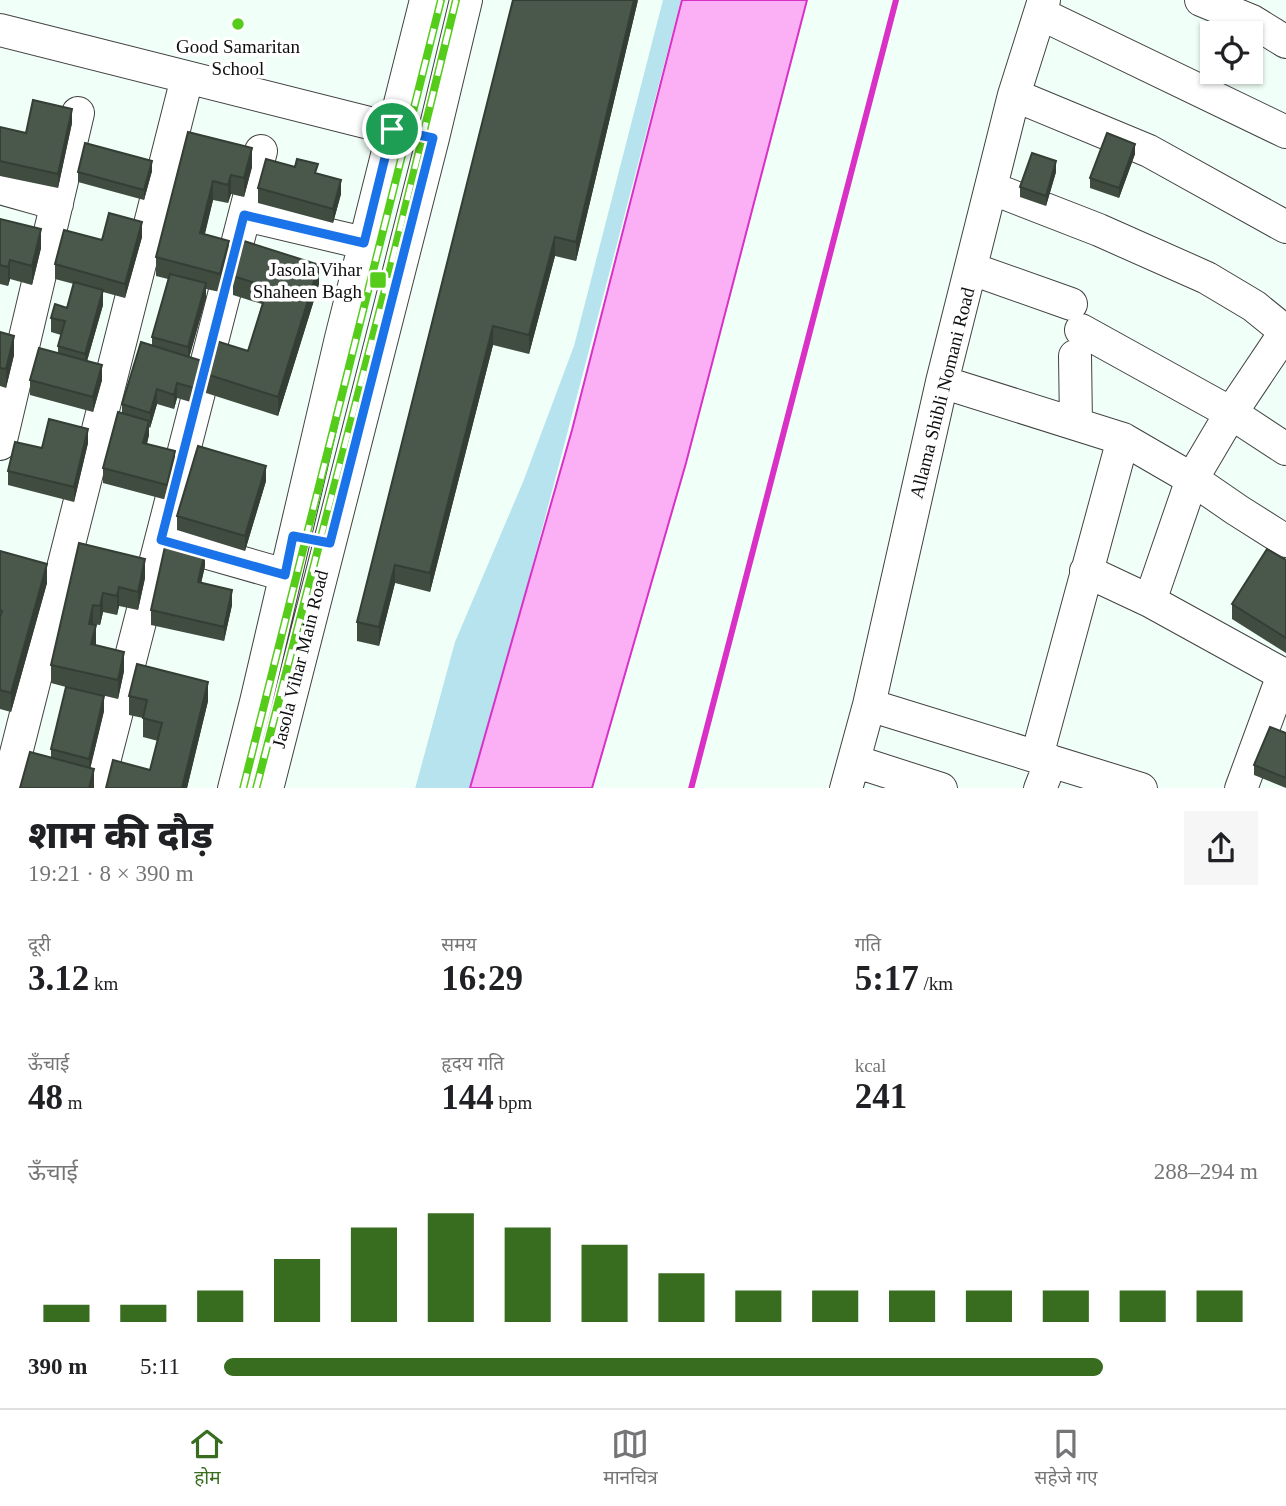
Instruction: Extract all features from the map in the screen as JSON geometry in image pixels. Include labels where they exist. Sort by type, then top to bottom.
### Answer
[{"type":"street","name":"Jasola Vihar Main Road","points":[[234,788],[364,243],[426,0]]},
{"type":"street","name":"Jasola Vihar Main Road","points":[[267,788],[466,0]]},
{"type":"street","points":[[1201,0],[1252,21],[1286,42]]},
{"type":"street","points":[[1043,7],[1286,132]]},
{"type":"street","name":"Allama Shibli Nomani Road","points":[[850,775],[869,705],[942,382],[1014,95],[1043,7]]},
{"type":"street","points":[[0,30],[433,138]]},
{"type":"street","points":[[7,788],[187,78]]},
{"type":"street","points":[[1014,95],[1149,151],[1286,227]]},
{"type":"street","points":[[0,444],[5,399],[57,204],[78,113]]},
{"type":"street","points":[[97,788],[261,151]]},
{"type":"street","points":[[0,188],[57,204]]},
{"type":"street","points":[[991,188],[1099,230],[1207,278],[1254,306],[1286,331],[1192,479],[1150,601]]},
{"type":"street","points":[[244,215],[364,243]]},
{"type":"street","points":[[972,269],[1076,330],[1231,414],[1286,449]]},
{"type":"street","points":[[1076,330],[1076,424]]},
{"type":"street","points":[[341,338],[378,347]]},
{"type":"street","points":[[942,382],[1123,439],[1192,479],[1286,541]]},
{"type":"street","points":[[1043,768],[1086,571],[1123,439]]},
{"type":"street","points":[[293,536],[330,543]]},
{"type":"street","points":[[161,540],[285,575]]},
{"type":"street","points":[[1086,571],[1150,601],[1285,676],[1275,727],[1242,788]]},
{"type":"street","points":[[869,705],[1043,768],[1135,788]]},
{"type":"street","points":[[850,775],[934,788]]},
{"type":"shaded area","points":[[663,0],[681,0],[474,788],[415,788],[455,642],[523,482],[574,346]]},
{"type":"shaded area","points":[[682,0],[807,0],[686,463],[592,788],[470,788],[572,430]]},
{"type":"building","points":[[513,0],[634,0],[576,242],[555,237],[529,335],[493,326],[430,573],[395,565],[379,627],[357,622]]},
{"type":"building","points":[[33,100],[72,109],[58,174],[0,161],[0,127],[26,133]]},
{"type":"building","points":[[188,132],[252,148],[244,178],[231,175],[228,185],[213,181],[200,233],[229,241],[220,274],[156,257]]},
{"type":"building","points":[[1107,133],[1135,144],[1119,188],[1090,178]]},
{"type":"building","points":[[85,143],[152,161],[144,190],[78,172]]},
{"type":"building","points":[[1032,153],[1056,161],[1046,196],[1020,187]]},
{"type":"building","points":[[266,159],[295,167],[297,159],[318,164],[315,173],[341,180],[333,209],[258,188]]},
{"type":"building","points":[[109,213],[142,222],[125,284],[55,264],[64,230],[102,240]]},
{"type":"building","points":[[0,219],[41,229],[32,266],[10,260],[8,267],[0,265]]},
{"type":"building","points":[[244,241],[319,265],[278,397],[203,373],[213,340],[248,351],[268,287],[233,276]]},
{"type":"building","points":[[170,274],[206,283],[188,347],[152,337]]},
{"type":"building","points":[[74,282],[103,290],[85,354],[58,346],[65,321],[51,318],[55,304],[67,308]]},
{"type":"building","points":[[0,332],[14,336],[6,369],[0,368]]},
{"type":"building","points":[[141,342],[202,361],[194,388],[177,383],[174,395],[157,389],[150,413],[122,404]]},
{"type":"building","points":[[39,348],[102,365],[93,397],[30,380]]},
{"type":"building","points":[[118,412],[149,421],[143,443],[175,451],[167,485],[103,468]]},
{"type":"building","points":[[49,419],[88,429],[74,487],[8,471],[15,442],[42,448]]},
{"type":"building","points":[[198,446],[266,466],[245,536],[177,516]]},
{"type":"building","points":[[166,542],[205,551],[198,582],[232,590],[224,627],[151,610]]},
{"type":"building","points":[[79,543],[145,559],[138,592],[119,587],[117,596],[103,593],[100,606],[93,605],[89,624],[96,625],[91,644],[124,652],[118,680],[51,665]]},
{"type":"building","points":[[1267,549],[1286,560],[1286,638],[1232,604]]},
{"type":"building","points":[[0,551],[47,564],[11,693],[0,690]]},
{"type":"building","points":[[137,664],[208,682],[182,788],[106,788],[113,760],[150,770],[162,723],[143,718],[147,700],[129,696]]},
{"type":"building","points":[[66,687],[104,696],[89,759],[51,749]]},
{"type":"building","points":[[1270,727],[1286,733],[1286,778],[1254,765]]},
{"type":"building","points":[[30,752],[94,769],[89,788],[20,788]]},
{"type":"waterway","points":[[691,788],[896,0]]},
{"type":"railway","points":[[243,788],[441,0]]},
{"type":"railway","points":[[256,788],[387,282],[456,0]]},
{"type":"place","name":"Good Samaritan School","points":[[238,24]]},
{"type":"place","name":"Jasola Vihar Shaheen Bagh","points":[[378,280]]},
{"type":"route","points":[[392,129],[433,138],[330,543],[293,536],[285,575],[161,540],[244,215],[364,243],[392,129]]}]
